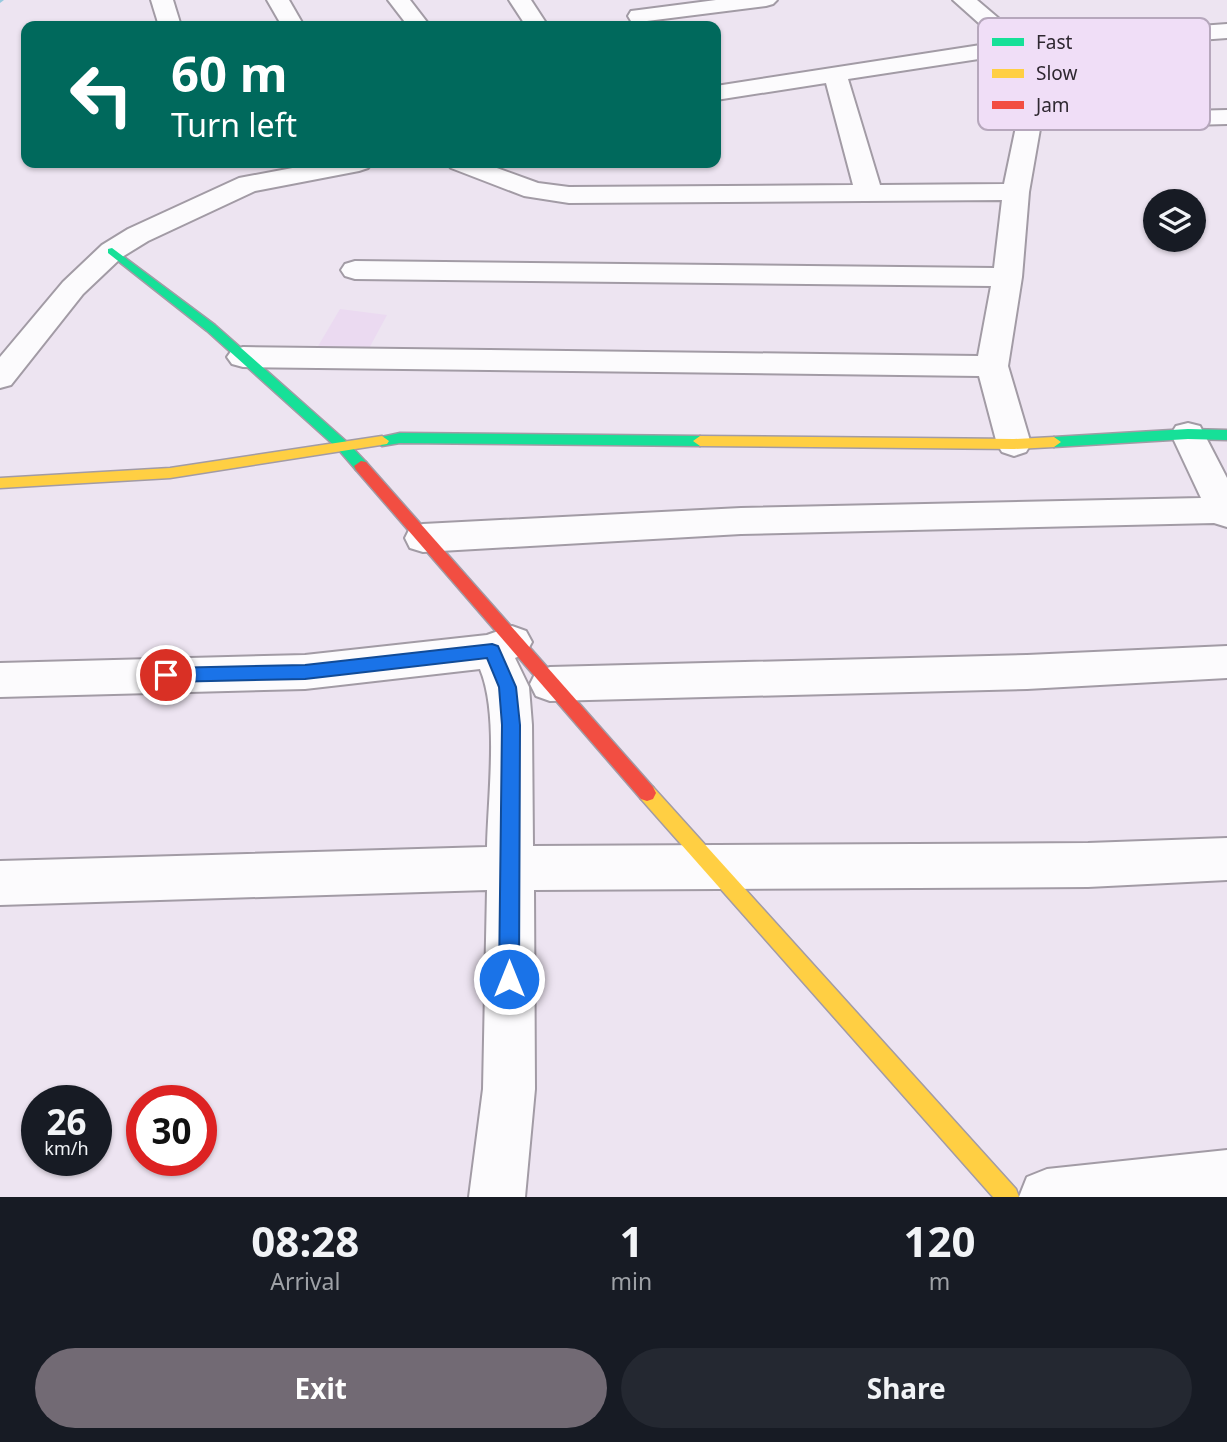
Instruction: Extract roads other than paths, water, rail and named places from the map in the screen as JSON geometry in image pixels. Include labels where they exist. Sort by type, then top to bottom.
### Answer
[{"type":"street","points":[[162,0],[168,21]]},
{"type":"street","points":[[278,0],[290,21]]},
{"type":"street","points":[[400,0],[415,21]]},
{"type":"street","points":[[520,0],[534,21]]},
{"type":"street","points":[[637,14],[766,0]]},
{"type":"street","points":[[964,0],[985,18]]},
{"type":"street","points":[[721,92],[978,53]]},
{"type":"street","points":[[835,74],[869,194]]},
{"type":"street","points":[[1014,444],[992,366],[1007,277],[1016,192],[1028,130]]},
{"type":"street","points":[[0,378],[73,288],[112,251],[240,174],[305,168]]},
{"type":"street","points":[[474,168],[533,190],[569,195],[1016,192]]},
{"type":"street","points":[[112,251],[243,357],[342,445],[423,538],[502,646],[550,684],[1008,1197]]},
{"type":"street","points":[[355,270],[1007,277]]},
{"type":"street","points":[[243,357],[992,366]]},
{"type":"street","points":[[0,483],[170,473],[400,438],[1014,444],[1188,434],[1227,435]]},
{"type":"street","points":[[423,538],[741,521],[1226,512],[1188,434]]},
{"type":"street","points":[[0,680],[305,672],[502,646]]},
{"type":"street","points":[[497,1197],[509,1089],[511,725],[502,646]]},
{"type":"street","points":[[550,684],[1027,673],[1227,662]]},
{"type":"street","points":[[0,883],[509,868],[1088,865],[1227,859]]},
{"type":"street","points":[[1047,1197],[1227,1178]]}]
